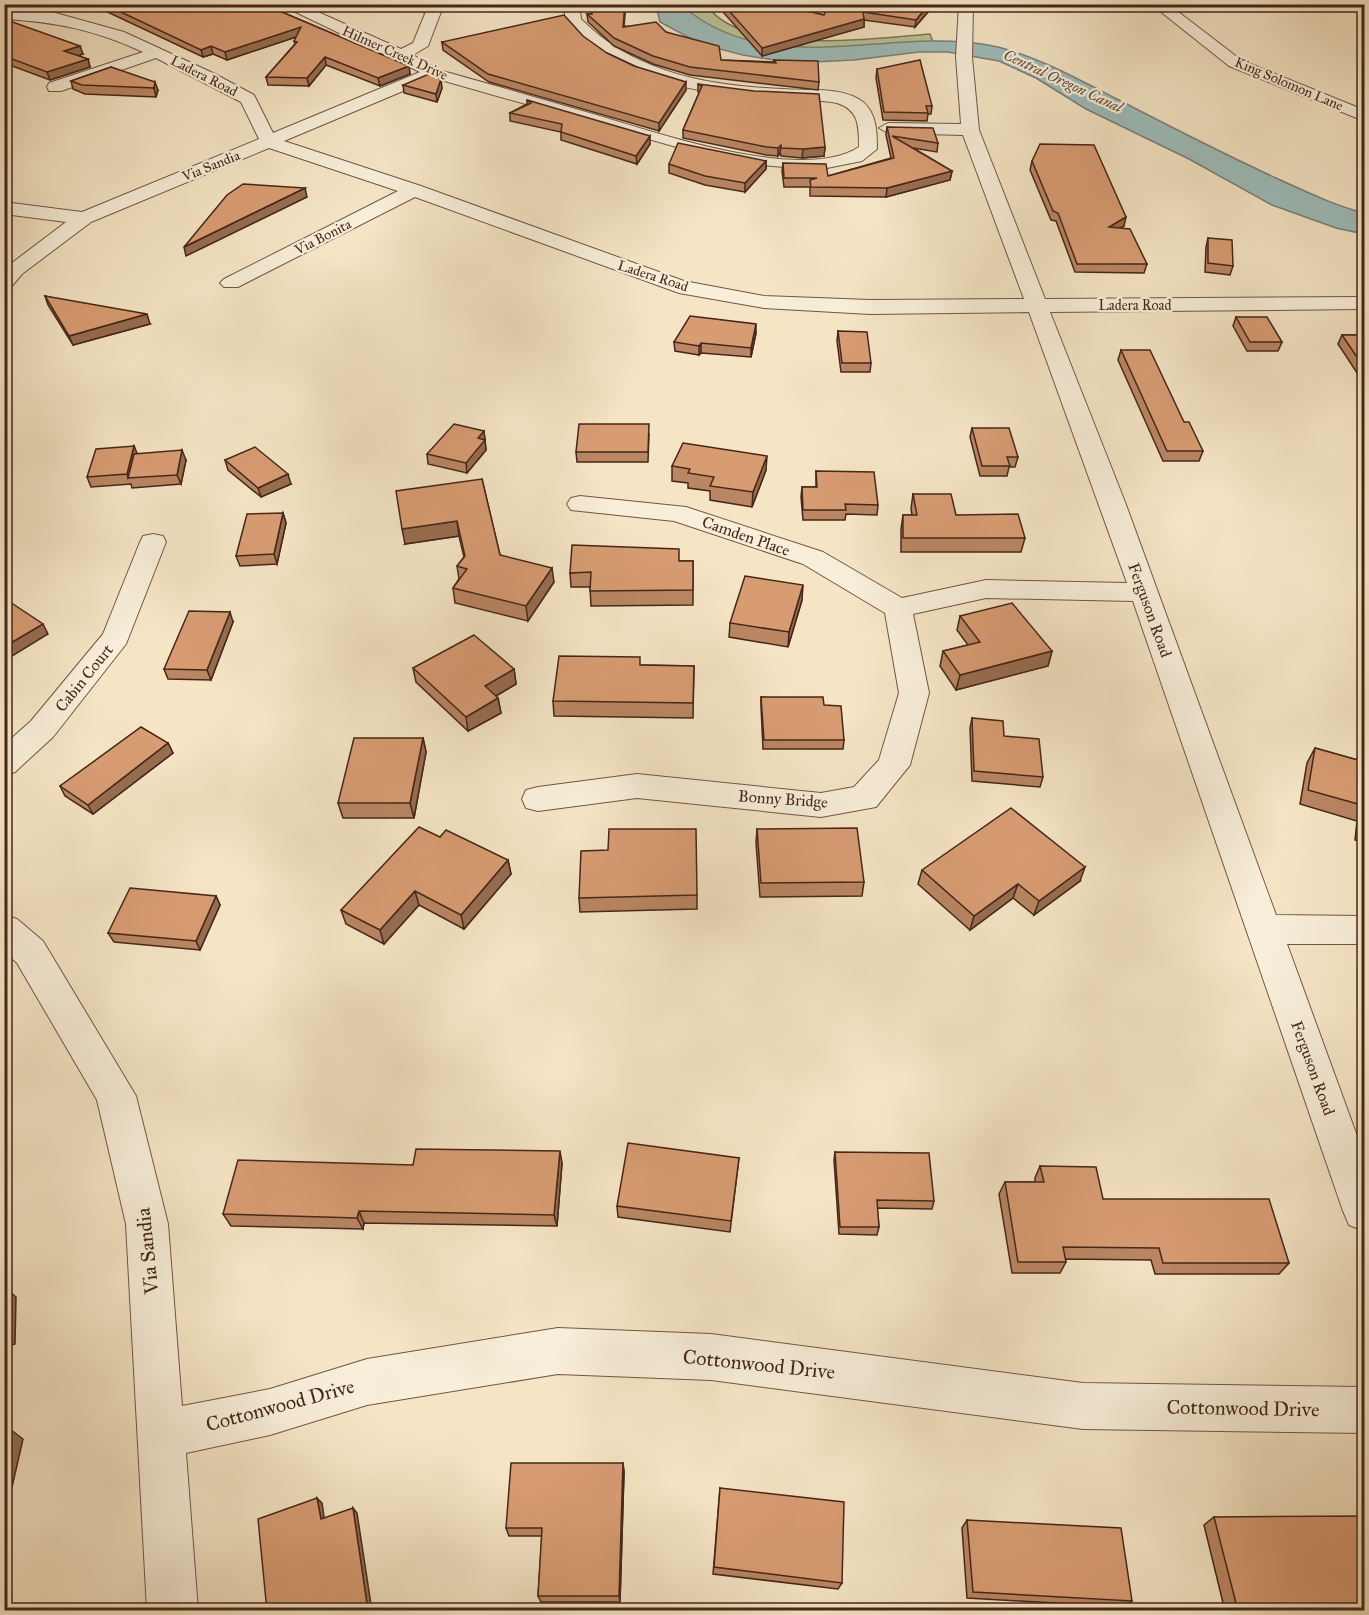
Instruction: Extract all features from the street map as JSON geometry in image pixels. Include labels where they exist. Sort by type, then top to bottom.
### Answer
[{"type":"street","name":"Hilmer Creek Drive","points":[[286,4],[401,55],[433,73],[713,154],[751,160],[823,164],[855,159],[868,149],[868,127]]},
{"type":"street","points":[[401,55],[420,46],[437,4]]},
{"type":"street","points":[[572,4],[573,20],[594,41],[640,67],[662,75],[730,89],[848,101],[865,115],[868,127],[970,130]]},
{"type":"street","name":"Ferguson Road","points":[[966,4],[964,49],[970,130],[1039,305],[1365,1211]]},
{"type":"street","name":"King Solomon Lane","points":[[1158,4],[1235,63],[1365,116]]},
{"type":"street","name":"Ladera Road","points":[[4,14],[52,17],[86,24],[119,35],[210,77],[248,99],[269,142],[414,190],[690,289],[764,302],[835,306],[1365,303]]},
{"type":"street","points":[[56,87],[157,53]]},
{"type":"street","name":"Via Sandia","points":[[4,283],[15,270],[84,218],[433,73]]},
{"type":"street","name":"Via Bonita","points":[[231,283],[414,190]]},
{"type":"street","points":[[4,208],[84,218]]},
{"type":"street","name":"Camden Place","points":[[580,504],[677,513],[813,558],[898,608]]},
{"type":"street","name":"Cabin Court","points":[[4,764],[42,729],[116,638],[153,542]]},
{"type":"street","points":[[898,608],[986,589],[1143,592]]},
{"type":"street","name":"Bonny Bridge","points":[[538,799],[637,786],[820,805],[864,798],[894,765],[914,693],[898,608]]},
{"type":"street","name":"Via Sandia","points":[[4,929],[30,952],[116,1096],[147,1224],[172,1611]]},
{"type":"street","points":[[1264,929],[1365,930]]},
{"type":"street","name":"Cottonwood Drive","points":[[162,1434],[270,1412],[367,1382],[558,1351],[711,1357],[1083,1406],[1365,1410]]},
{"type":"green space","points":[[674,5],[707,5],[724,21],[748,32],[778,38],[844,40],[930,34],[935,47],[830,53],[744,46]]},
{"type":"water","name":"Central Oregon Canal","points":[[656,5],[690,5],[690,12],[723,31],[758,42],[795,47],[946,41],[982,44],[1016,52],[1069,74],[1276,178],[1330,202],[1364,213],[1364,234],[1336,228],[1272,205],[1189,159],[1086,109],[1036,78],[999,61],[948,52],[919,52],[854,60],[792,63],[743,55],[701,44],[660,22]]},
{"type":"building","points":[[104,4],[263,4],[409,66],[378,78],[325,57],[307,78],[266,77],[297,42],[294,41],[301,27],[225,52],[211,46],[201,50]]},
{"type":"building","points":[[592,4],[625,4],[623,27],[656,22],[666,32],[719,46],[721,60],[776,63],[774,60],[818,61],[819,82],[690,67],[653,56],[614,38],[587,14],[592,14]]},
{"type":"building","points":[[723,4],[778,4],[824,15],[828,4],[929,4],[916,20],[863,12],[864,19],[762,48]]},
{"type":"building","points":[[564,15],[583,36],[607,53],[634,66],[686,82],[659,123],[488,74],[442,42]]},
{"type":"building","points":[[4,19],[80,46],[64,51],[88,59],[47,72],[4,56]]},
{"type":"building","points":[[920,60],[932,106],[926,106],[928,113],[884,112],[877,69]]},
{"type":"building","points":[[111,67],[155,82],[154,88],[82,85],[71,81]]},
{"type":"building","points":[[429,74],[441,79],[436,94],[403,85]]},
{"type":"building","points":[[698,84],[754,91],[819,94],[825,147],[781,148],[781,145],[778,148],[767,147],[683,130],[702,86]]},
{"type":"building","points":[[527,100],[650,136],[636,156],[561,132],[562,124],[510,113],[531,103]]},
{"type":"building","points":[[887,127],[933,128],[938,143],[892,136],[952,171],[887,188],[811,187],[810,180],[817,178],[784,178],[783,163],[826,164],[828,176],[894,158]]},
{"type":"building","points":[[678,143],[766,161],[745,183],[705,176],[669,164]]},
{"type":"building","points":[[1040,144],[1094,145],[1126,217],[1109,227],[1130,229],[1147,264],[1077,264],[1058,213],[1053,211],[1032,161]]},
{"type":"building","points":[[243,184],[305,188],[184,247],[227,195]]},
{"type":"building","points":[[1208,238],[1232,240],[1233,266],[1208,263]]},
{"type":"building","points":[[45,296],[147,314],[69,336]]},
{"type":"building","points":[[690,316],[756,324],[751,348],[701,343],[699,346],[674,342]]},
{"type":"building","points":[[1236,317],[1267,317],[1282,342],[1250,342]]},
{"type":"building","points":[[838,331],[867,332],[871,363],[842,363]]},
{"type":"building","points":[[1342,335],[1365,335],[1365,369]]},
{"type":"building","points":[[1121,350],[1150,350],[1184,422],[1189,422],[1203,451],[1167,451]]},
{"type":"building","points":[[454,424],[484,431],[478,438],[485,440],[466,463],[427,454]]},
{"type":"building","points":[[579,424],[649,424],[648,452],[576,452]]},
{"type":"building","points":[[972,428],[1009,428],[1018,457],[1007,457],[1010,466],[982,466]]},
{"type":"building","points":[[683,443],[767,456],[753,492],[710,486],[714,477],[688,473],[690,469],[672,466]]},
{"type":"building","points":[[134,446],[127,474],[87,477],[96,449]]},
{"type":"building","points":[[255,447],[288,474],[258,488],[225,460]]},
{"type":"building","points":[[182,450],[177,475],[128,478],[134,454]]},
{"type":"building","points":[[816,471],[874,472],[878,505],[845,504],[846,510],[803,510],[802,487],[817,487]]},
{"type":"building","points":[[482,479],[500,555],[552,568],[526,606],[453,588],[467,569],[457,566],[465,556],[457,521],[402,529],[396,491]]},
{"type":"building","points":[[913,494],[951,494],[956,515],[1018,514],[1025,538],[903,538],[903,515],[917,515]]},
{"type":"building","points":[[283,513],[274,554],[236,556],[247,514]]},
{"type":"building","points":[[572,545],[679,549],[679,561],[693,561],[693,590],[590,591],[591,572],[570,573]]},
{"type":"building","points":[[745,576],[803,585],[789,632],[730,623]]},
{"type":"building","points":[[4,598],[43,624],[4,647]]},
{"type":"building","points":[[1012,603],[1052,651],[960,675],[943,651],[980,642],[960,616]]},
{"type":"building","points":[[189,611],[230,612],[207,670],[164,669]]},
{"type":"building","points":[[474,635],[514,669],[485,686],[498,698],[466,717],[413,668]]},
{"type":"building","points":[[559,656],[640,657],[640,665],[694,666],[693,703],[553,701]]},
{"type":"building","points":[[761,697],[823,697],[824,705],[841,706],[844,740],[764,740]]},
{"type":"building","points":[[972,718],[1003,721],[1004,736],[1039,739],[1043,777],[974,771]]},
{"type":"building","points":[[141,727],[168,743],[88,805],[60,786]]},
{"type":"building","points":[[354,738],[423,738],[410,803],[338,803]]},
{"type":"building","points":[[1315,748],[1365,762],[1365,806],[1308,790]]},
{"type":"building","points":[[1011,808],[1085,867],[1039,901],[1018,884],[974,916],[922,870]]},
{"type":"building","points":[[419,827],[440,837],[446,830],[508,860],[461,915],[415,891],[380,930],[341,910]]},
{"type":"building","points":[[857,828],[864,882],[761,883],[757,829]]},
{"type":"building","points":[[609,829],[696,829],[697,895],[579,898],[581,851],[608,850]]},
{"type":"building","points":[[130,888],[216,896],[196,941],[108,933]]},
{"type":"building","points":[[628,1143],[739,1158],[731,1221],[617,1206]]},
{"type":"building","points":[[416,1149],[560,1151],[554,1215],[359,1211],[357,1218],[223,1214],[238,1160],[413,1165]]},
{"type":"building","points":[[835,1152],[929,1153],[934,1201],[877,1200],[879,1227],[840,1227]]},
{"type":"building","points":[[1040,1166],[1096,1167],[1103,1199],[1269,1199],[1289,1263],[1163,1263],[1159,1248],[1063,1247],[1066,1262],[1018,1262],[1005,1182],[1044,1182]]},
{"type":"building","points":[[8,1290],[7,1338],[4,1338],[4,1291]]},
{"type":"building","points":[[11,1430],[4,1457],[4,1431]]},
{"type":"building","points":[[511,1463],[623,1463],[619,1596],[538,1596],[542,1528],[506,1528]]},
{"type":"building","points":[[720,1488],[844,1502],[842,1583],[714,1567]]},
{"type":"building","points":[[317,1498],[321,1519],[353,1508],[368,1611],[267,1611],[258,1519]]},
{"type":"building","points":[[1363,1516],[1365,1520],[1365,1611],[1238,1611],[1214,1517]]},
{"type":"building","points":[[967,1520],[1121,1528],[1132,1601],[973,1592]]}]
